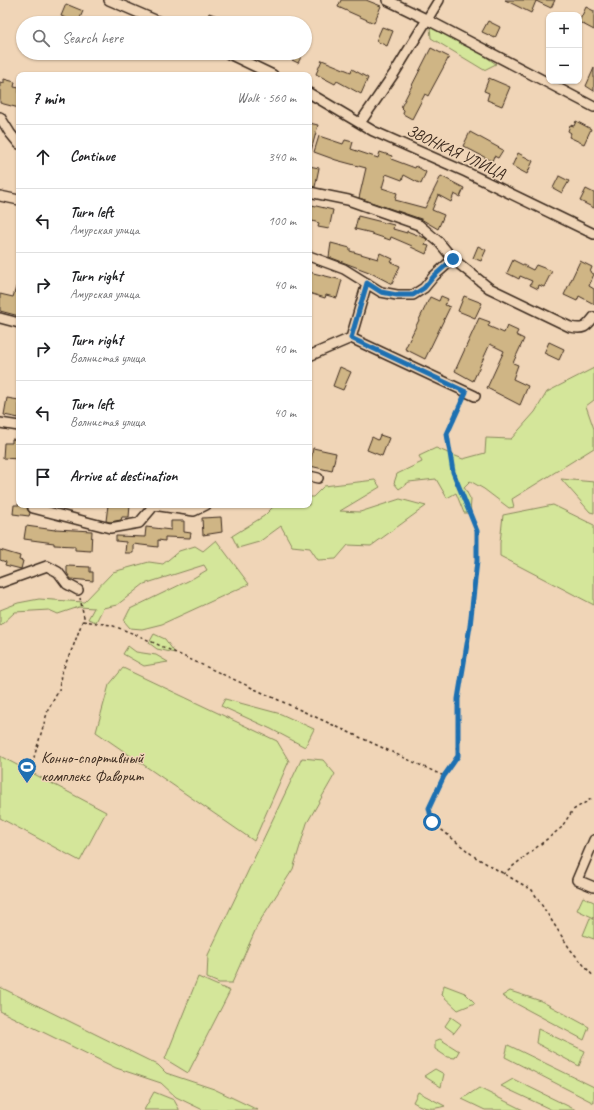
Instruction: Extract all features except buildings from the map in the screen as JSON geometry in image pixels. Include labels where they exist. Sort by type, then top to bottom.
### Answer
[{"type":"street","points":[[109,0],[146,16]]},
{"type":"street","points":[[387,0],[594,107]]},
{"type":"street","points":[[360,123],[395,72],[439,0]]},
{"type":"street","points":[[242,60],[267,72]]},
{"type":"street","name":"ЗВОНКАЯ УЛИЦА","points":[[312,95],[372,131],[466,172],[594,234]]},
{"type":"street","points":[[0,117],[16,140]]},
{"type":"street","points":[[312,193],[348,200],[418,225],[439,242],[453,259],[489,288],[570,327],[580,329],[587,326],[594,317]]},
{"type":"street","points":[[0,196],[16,199]]},
{"type":"street","points":[[312,257],[344,269],[381,292],[397,295],[413,295],[424,288],[434,276],[453,259]]},
{"type":"street","points":[[351,338],[367,283]]},
{"type":"street","points":[[0,318],[16,322]]},
{"type":"street","points":[[312,355],[351,338],[475,396]]},
{"type":"street","points":[[0,423],[16,426]]},
{"type":"street","points":[[33,508],[110,528],[139,523],[151,508]]},
{"type":"street","points":[[170,508],[194,512],[201,508]]},
{"type":"street","points":[[0,583],[47,566],[58,572],[67,584],[78,590]]},
{"type":"street","points":[[594,840],[577,880],[594,887]]},
{"type":"path","points":[[466,392],[447,434],[453,472],[477,531],[477,561],[470,626],[458,699],[458,756],[444,776],[429,808],[432,822],[475,857],[532,890],[570,950],[594,977]]},
{"type":"path","points":[[32,764],[48,710],[59,690],[61,674],[74,647],[83,621],[84,617],[78,590]]},
{"type":"path","points":[[83,621],[111,625],[137,635],[444,776]]},
{"type":"path","points":[[503,874],[561,828],[572,810],[591,799],[594,800]]},
{"type":"green space","points":[[430,27],[475,49],[496,64],[484,70],[431,38]]},
{"type":"green space","points":[[594,368],[594,400],[586,406],[594,429],[594,448],[512,499],[514,507],[509,508],[484,489],[470,481],[464,487],[471,500],[470,513],[464,513],[456,493],[447,498],[436,479],[409,482],[399,489],[394,483],[397,474],[422,462],[419,456],[436,448],[463,459],[485,453],[486,438],[511,439],[535,412],[547,392]]},
{"type":"green space","points":[[561,479],[594,482],[594,513],[590,512]]},
{"type":"green space","points":[[375,480],[380,487],[340,511],[360,512],[400,499],[426,506],[371,546],[348,545],[336,559],[318,560],[310,548],[292,546],[281,526],[259,542],[238,548],[232,536],[264,516],[272,508],[312,508],[312,497],[324,486]]},
{"type":"green space","points":[[553,505],[594,525],[594,605],[500,556],[503,515]]},
{"type":"green space","points":[[216,540],[249,584],[162,624],[142,629],[130,628],[124,621],[130,609],[190,580],[207,570],[204,565],[144,584],[117,605],[103,608],[96,622],[88,619],[94,608],[79,607],[58,614],[49,610],[15,612],[0,626],[0,610],[18,603],[39,599],[84,602],[113,572],[149,562],[163,564],[179,551],[195,546],[203,551]]},
{"type":"green space","points":[[154,634],[165,639],[175,653],[157,649],[149,643]]},
{"type":"green space","points":[[128,646],[136,652],[156,655],[168,662],[144,666],[123,654]]},
{"type":"green space","points":[[123,668],[277,741],[289,761],[254,841],[96,732],[109,685]]},
{"type":"green space","points":[[225,699],[281,714],[314,729],[305,747],[271,729],[221,706]]},
{"type":"green space","name":"Конно-спортивный комплекс Фаворит","points":[[0,756],[106,812],[80,861],[0,818]]},
{"type":"green space","points":[[302,758],[323,760],[335,774],[307,823],[293,869],[258,924],[232,983],[219,983],[207,978],[208,955]]},
{"type":"green space","points":[[583,897],[594,902],[594,918],[577,910]]},
{"type":"green space","points":[[590,918],[594,919],[594,939],[583,935]]},
{"type":"green space","points":[[198,977],[230,991],[188,1073],[165,1059]]},
{"type":"green space","points":[[444,985],[465,993],[475,1003],[458,1010],[442,995]]},
{"type":"green space","points":[[0,987],[158,1065],[166,1073],[214,1089],[258,1110],[203,1110],[176,1097],[161,1083],[116,1068],[0,1011]]},
{"type":"green space","points":[[510,991],[541,1001],[589,1027],[584,1040],[502,996]]},
{"type":"green space","points":[[451,1017],[461,1024],[454,1033],[445,1026]]},
{"type":"green space","points":[[538,1029],[585,1051],[579,1066],[536,1043]]},
{"type":"green space","points":[[440,1039],[459,1051],[455,1058],[447,1057],[435,1049],[435,1041]]},
{"type":"green space","points":[[508,1045],[594,1087],[594,1103],[505,1057]]},
{"type":"green space","points":[[435,1069],[444,1074],[441,1087],[424,1076]]},
{"type":"green space","points":[[513,1079],[576,1110],[552,1110],[501,1086]]},
{"type":"green space","points":[[479,1088],[523,1110],[485,1110],[462,1099]]},
{"type":"green space","points":[[154,1092],[174,1100],[179,1110],[144,1110]]},
{"type":"green space","points":[[418,1092],[445,1106],[429,1108],[413,1102]]},
{"type":"place","name":"Конно-спортивный комплекс Фаворит","points":[[27,784]]},
{"type":"route","points":[[432,822],[429,808],[444,776],[458,756],[458,699],[470,626],[477,561],[477,531],[453,472],[447,434],[466,392],[351,338],[367,283],[381,292],[397,295],[413,295],[424,288],[434,276],[453,259]]}]
